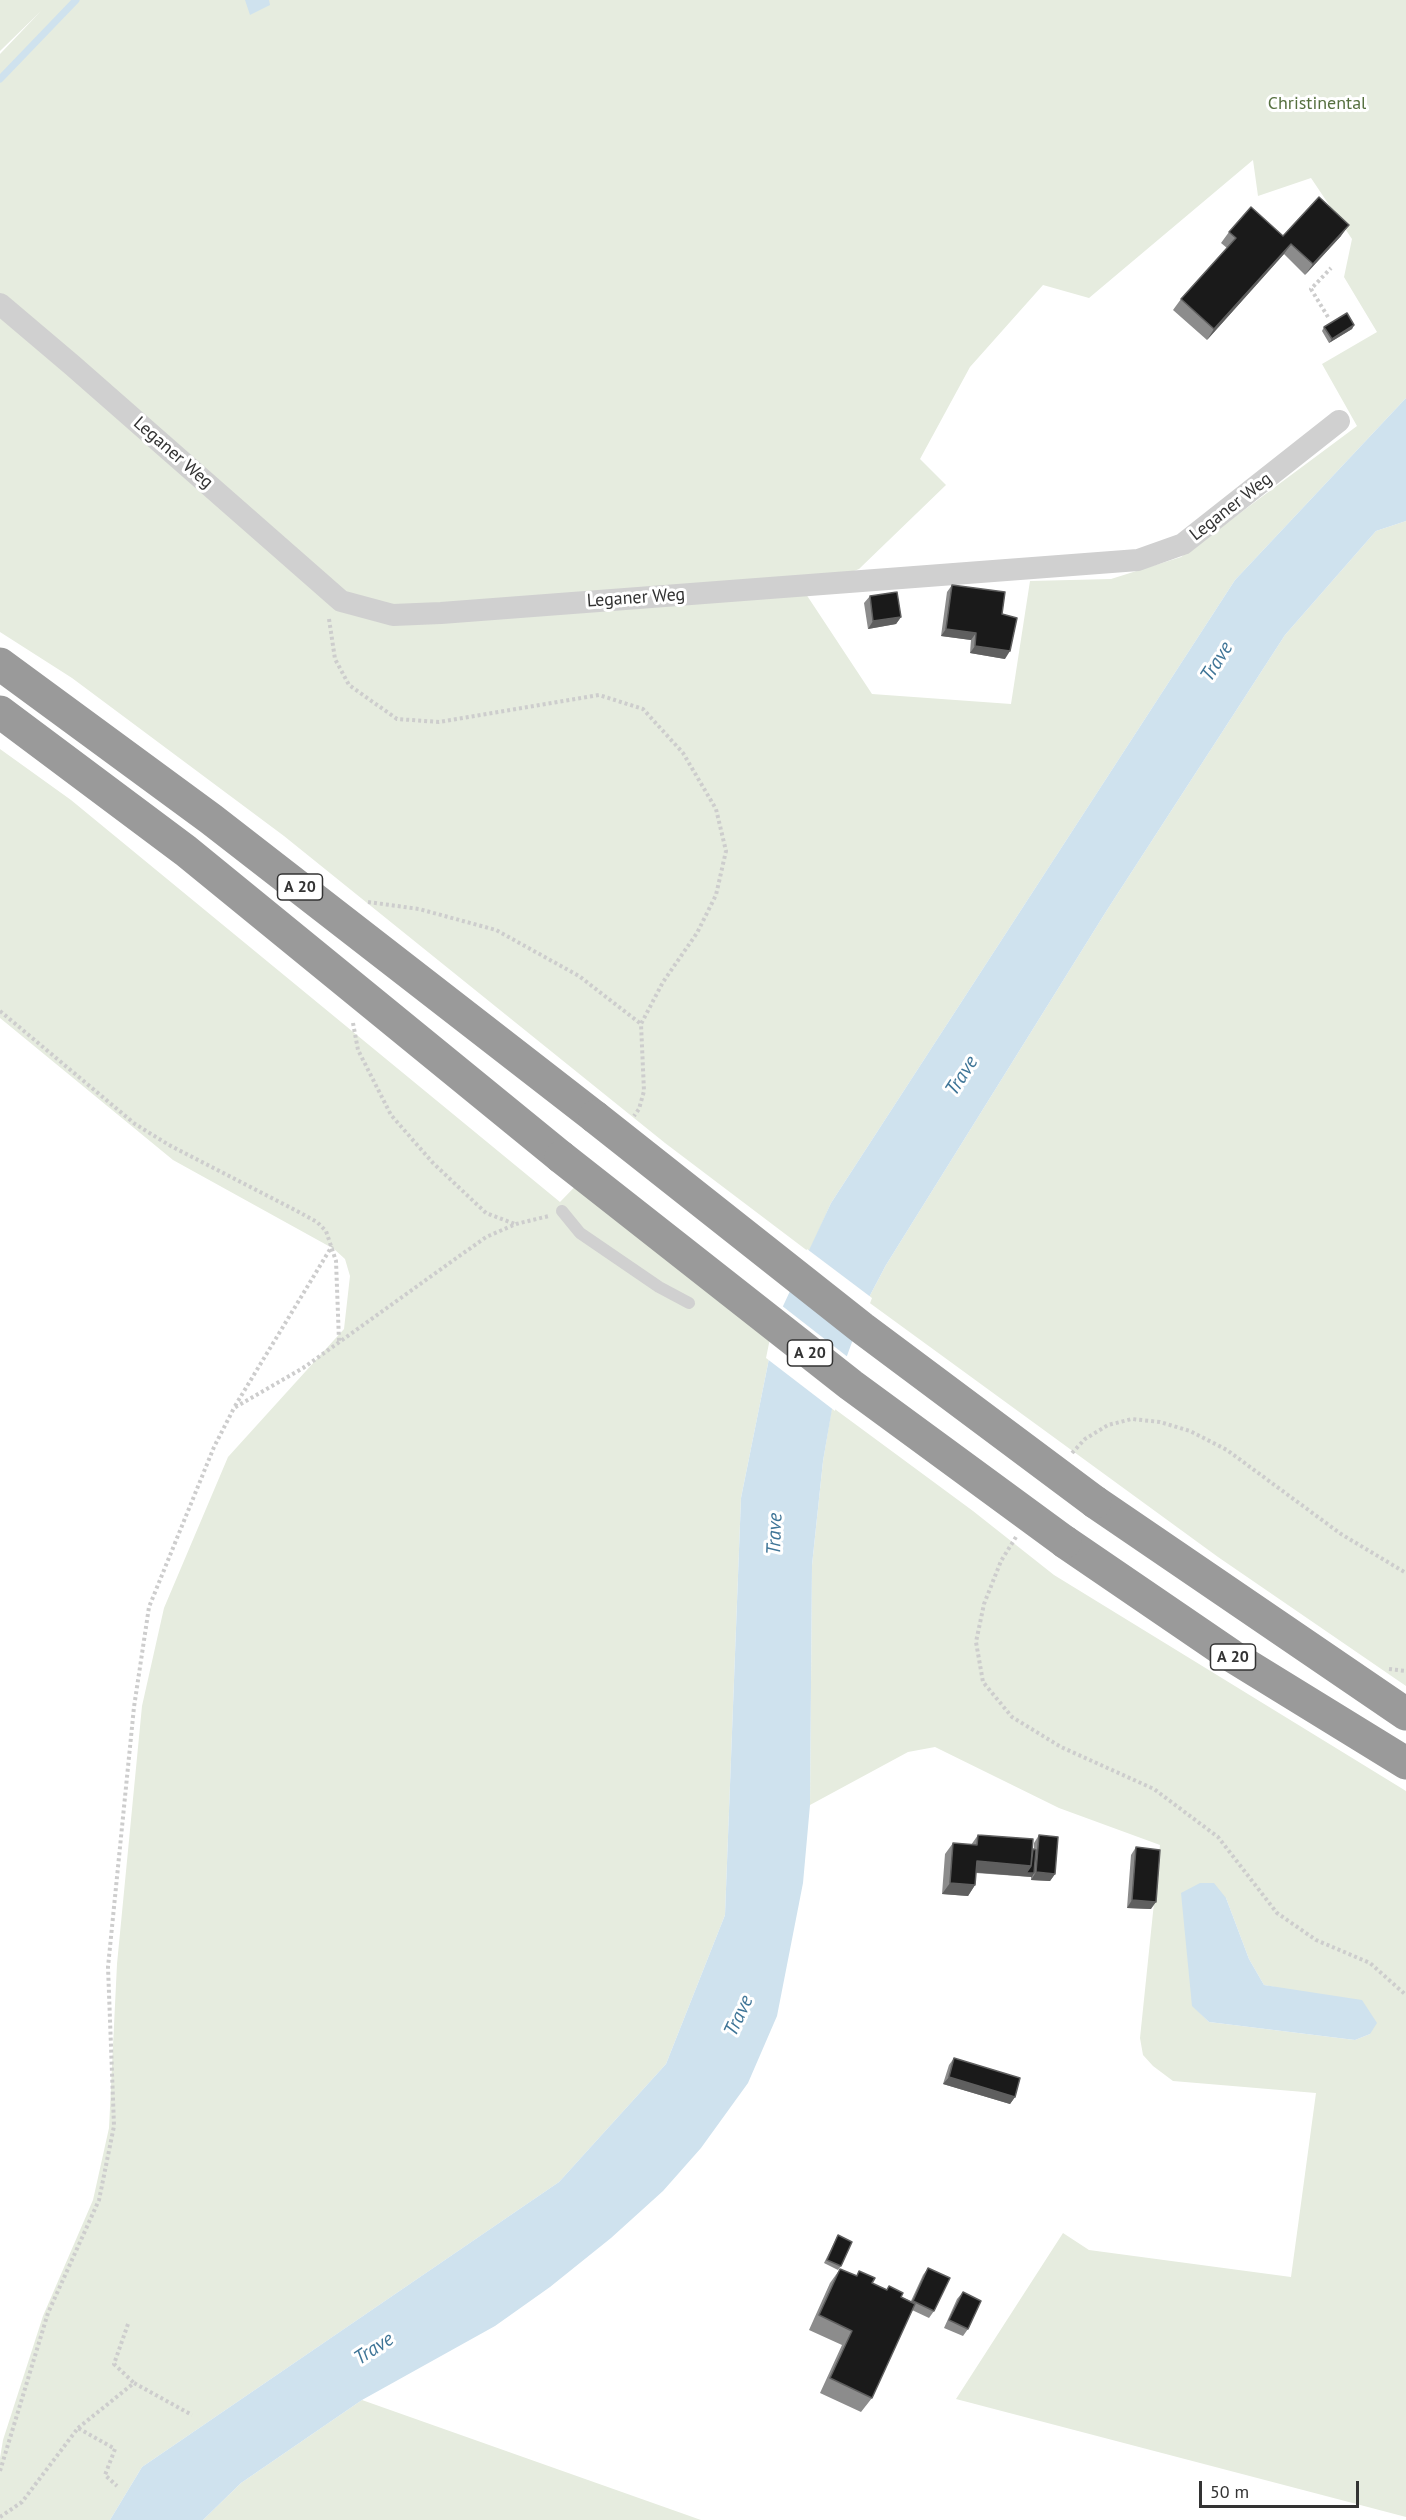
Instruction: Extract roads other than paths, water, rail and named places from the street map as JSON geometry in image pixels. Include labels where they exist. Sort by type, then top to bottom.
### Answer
[{"type":"highway","name":"A 20","points":[[0,664],[211,819],[595,1117],[862,1329],[1095,1502],[1406,1714]]},
{"type":"highway","name":"A 20","points":[[0,712],[186,851],[561,1157],[851,1385],[1065,1542],[1232,1656],[1406,1763]]},
{"type":"street","name":"Leganer Weg","points":[[0,304],[72,364],[341,601],[393,615],[1138,561],[1183,544],[1339,421]]},
{"type":"lane","points":[[562,1210],[580,1233],[659,1287],[689,1303]]},
{"type":"water","points":[[245,0],[269,0],[270,5],[250,15]]},
{"type":"water","name":"Trave","points":[[1406,398],[1406,521],[1376,531],[1285,635],[1107,910],[886,1265],[867,1301],[836,1386],[823,1461],[812,1565],[810,1805],[803,1883],[777,2016],[748,2083],[701,2148],[663,2191],[611,2238],[550,2287],[495,2326],[362,2400],[241,2483],[203,2520],[110,2520],[142,2467],[559,2182],[666,2064],[725,1915],[741,1498],[777,1319],[831,1203],[1235,580]]},
{"type":"water","points":[[1200,1883],[1214,1883],[1226,1898],[1249,1959],[1264,1985],[1362,2000],[1377,2023],[1370,2034],[1355,2040],[1209,2022],[1192,2006],[1181,1893]]},
{"type":"waterway","points":[[0,79],[76,0]]},
{"type":"park label","name":"Christinental","points":[[1317,104]]}]
